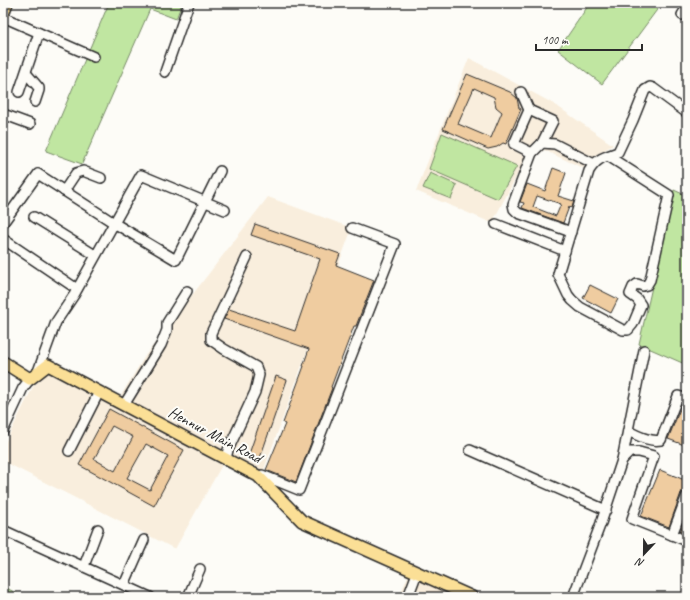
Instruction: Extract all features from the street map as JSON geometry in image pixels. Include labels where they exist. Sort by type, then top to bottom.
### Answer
[{"type":"main road","points":[[3,14],[7,3]]},
{"type":"main road","points":[[3,362],[33,376]]},
{"type":"main road","name":"Hennur Main Road","points":[[33,376],[48,365],[258,476],[302,521],[472,597]]},
{"type":"street","points":[[165,72],[189,3]]},
{"type":"street","points":[[3,17],[94,57]]},
{"type":"street","points":[[19,92],[40,33]]},
{"type":"street","points":[[26,73],[39,88],[35,102]]},
{"type":"street","points":[[608,156],[669,194],[650,280],[648,285],[643,286],[637,284],[630,294],[637,299],[641,305],[633,324],[628,330],[623,330],[580,307],[568,296],[558,274],[589,171],[599,159],[618,152],[645,90],[650,87],[653,88],[687,113]]},
{"type":"street","points":[[521,92],[529,110],[553,121],[542,143],[532,153],[513,204],[514,209],[518,213],[571,232]]},
{"type":"street","points":[[529,110],[514,144],[532,153]]},
{"type":"street","points":[[3,114],[30,124]]},
{"type":"street","points":[[542,143],[555,144],[594,164]]},
{"type":"street","points":[[64,191],[76,173],[83,171],[101,178]]},
{"type":"street","points":[[3,223],[38,174],[114,223],[176,260],[220,171]]},
{"type":"street","points":[[3,431],[23,388],[33,376],[56,322],[77,289],[141,175],[225,210]]},
{"type":"street","points":[[34,217],[96,255]]},
{"type":"street","points":[[496,224],[565,251]]},
{"type":"street","points":[[258,476],[262,475],[299,490],[395,244],[352,228]]},
{"type":"street","points":[[3,239],[77,289]]},
{"type":"street","points":[[226,459],[228,450],[255,392],[259,375],[256,367],[211,340],[211,333],[248,257]]},
{"type":"street","points":[[124,405],[161,345],[167,330],[167,323],[187,291]]},
{"type":"street","points":[[573,597],[606,510],[622,460],[644,350]]},
{"type":"street","points":[[69,450],[99,392]]},
{"type":"street","points":[[628,431],[648,440],[661,440],[678,396],[687,399]]},
{"type":"street","points":[[470,450],[606,510]]},
{"type":"street","points":[[622,460],[630,452],[640,452],[654,456],[632,519],[687,541]]},
{"type":"street","points":[[672,535],[687,496]]},
{"type":"street","points":[[84,566],[98,529]]},
{"type":"street","points":[[3,530],[150,597]]},
{"type":"street","points":[[124,585],[144,540]]},
{"type":"street","points":[[188,597],[200,569]]},
{"type":"street","points":[[408,597],[417,573]]},
{"type":"shaded area","points":[[469,58],[554,104],[613,145],[596,155],[585,169],[544,150],[534,159],[527,156],[492,223],[416,191]]},
{"type":"shaded area","points":[[268,197],[352,228],[262,475],[120,397],[145,356]]},
{"type":"shaded area","points":[[50,371],[222,465],[175,549],[3,461],[3,447],[34,385]]},
{"type":"shaded area","points":[[408,576],[458,597],[399,597]]},
{"type":"green space","points":[[109,3],[182,3],[176,19],[150,9],[82,164],[46,151]]},
{"type":"green space","points":[[590,3],[662,3],[602,84],[558,50]]},
{"type":"green space","points":[[442,133],[517,166],[498,199],[429,169]]},
{"type":"green space","points":[[430,173],[457,185],[451,199],[423,188]]},
{"type":"green space","points":[[674,190],[687,196],[687,365],[639,344]]},
{"type":"green space","points":[[3,586],[23,597],[3,597]]},
{"type":"building","points":[[467,74],[510,92],[517,98],[519,108],[521,109],[506,144],[503,143],[497,147],[488,149],[443,129]],"holes":[[[474,88],[494,97],[496,107],[502,112],[491,138],[458,124]]]},
{"type":"building","points":[[553,168],[566,173],[558,196],[574,201],[572,208],[569,207],[563,223],[522,208],[524,203],[520,202],[527,184],[545,191]],"holes":[[[537,196],[561,204],[556,216],[533,207]]]},
{"type":"building","points":[[255,224],[340,254],[336,265],[374,280],[356,326],[354,326],[296,482],[266,470],[285,424],[283,423],[309,349],[224,319],[229,309],[295,331],[320,259],[251,235]]},
{"type":"building","points":[[590,285],[618,299],[611,313],[583,298]]},
{"type":"building","points":[[276,376],[287,380],[260,458],[249,454]]},
{"type":"building","points":[[682,404],[687,405],[687,446],[668,439]]},
{"type":"building","points":[[109,409],[184,450],[154,506],[79,465]],"holes":[[[112,426],[133,437],[115,471],[94,459]],[[146,444],[168,456],[150,490],[127,478]]]},
{"type":"building","points":[[660,470],[687,481],[686,489],[681,493],[669,527],[641,516]]},
{"type":"building","points":[[687,512],[687,535],[680,532]]}]
